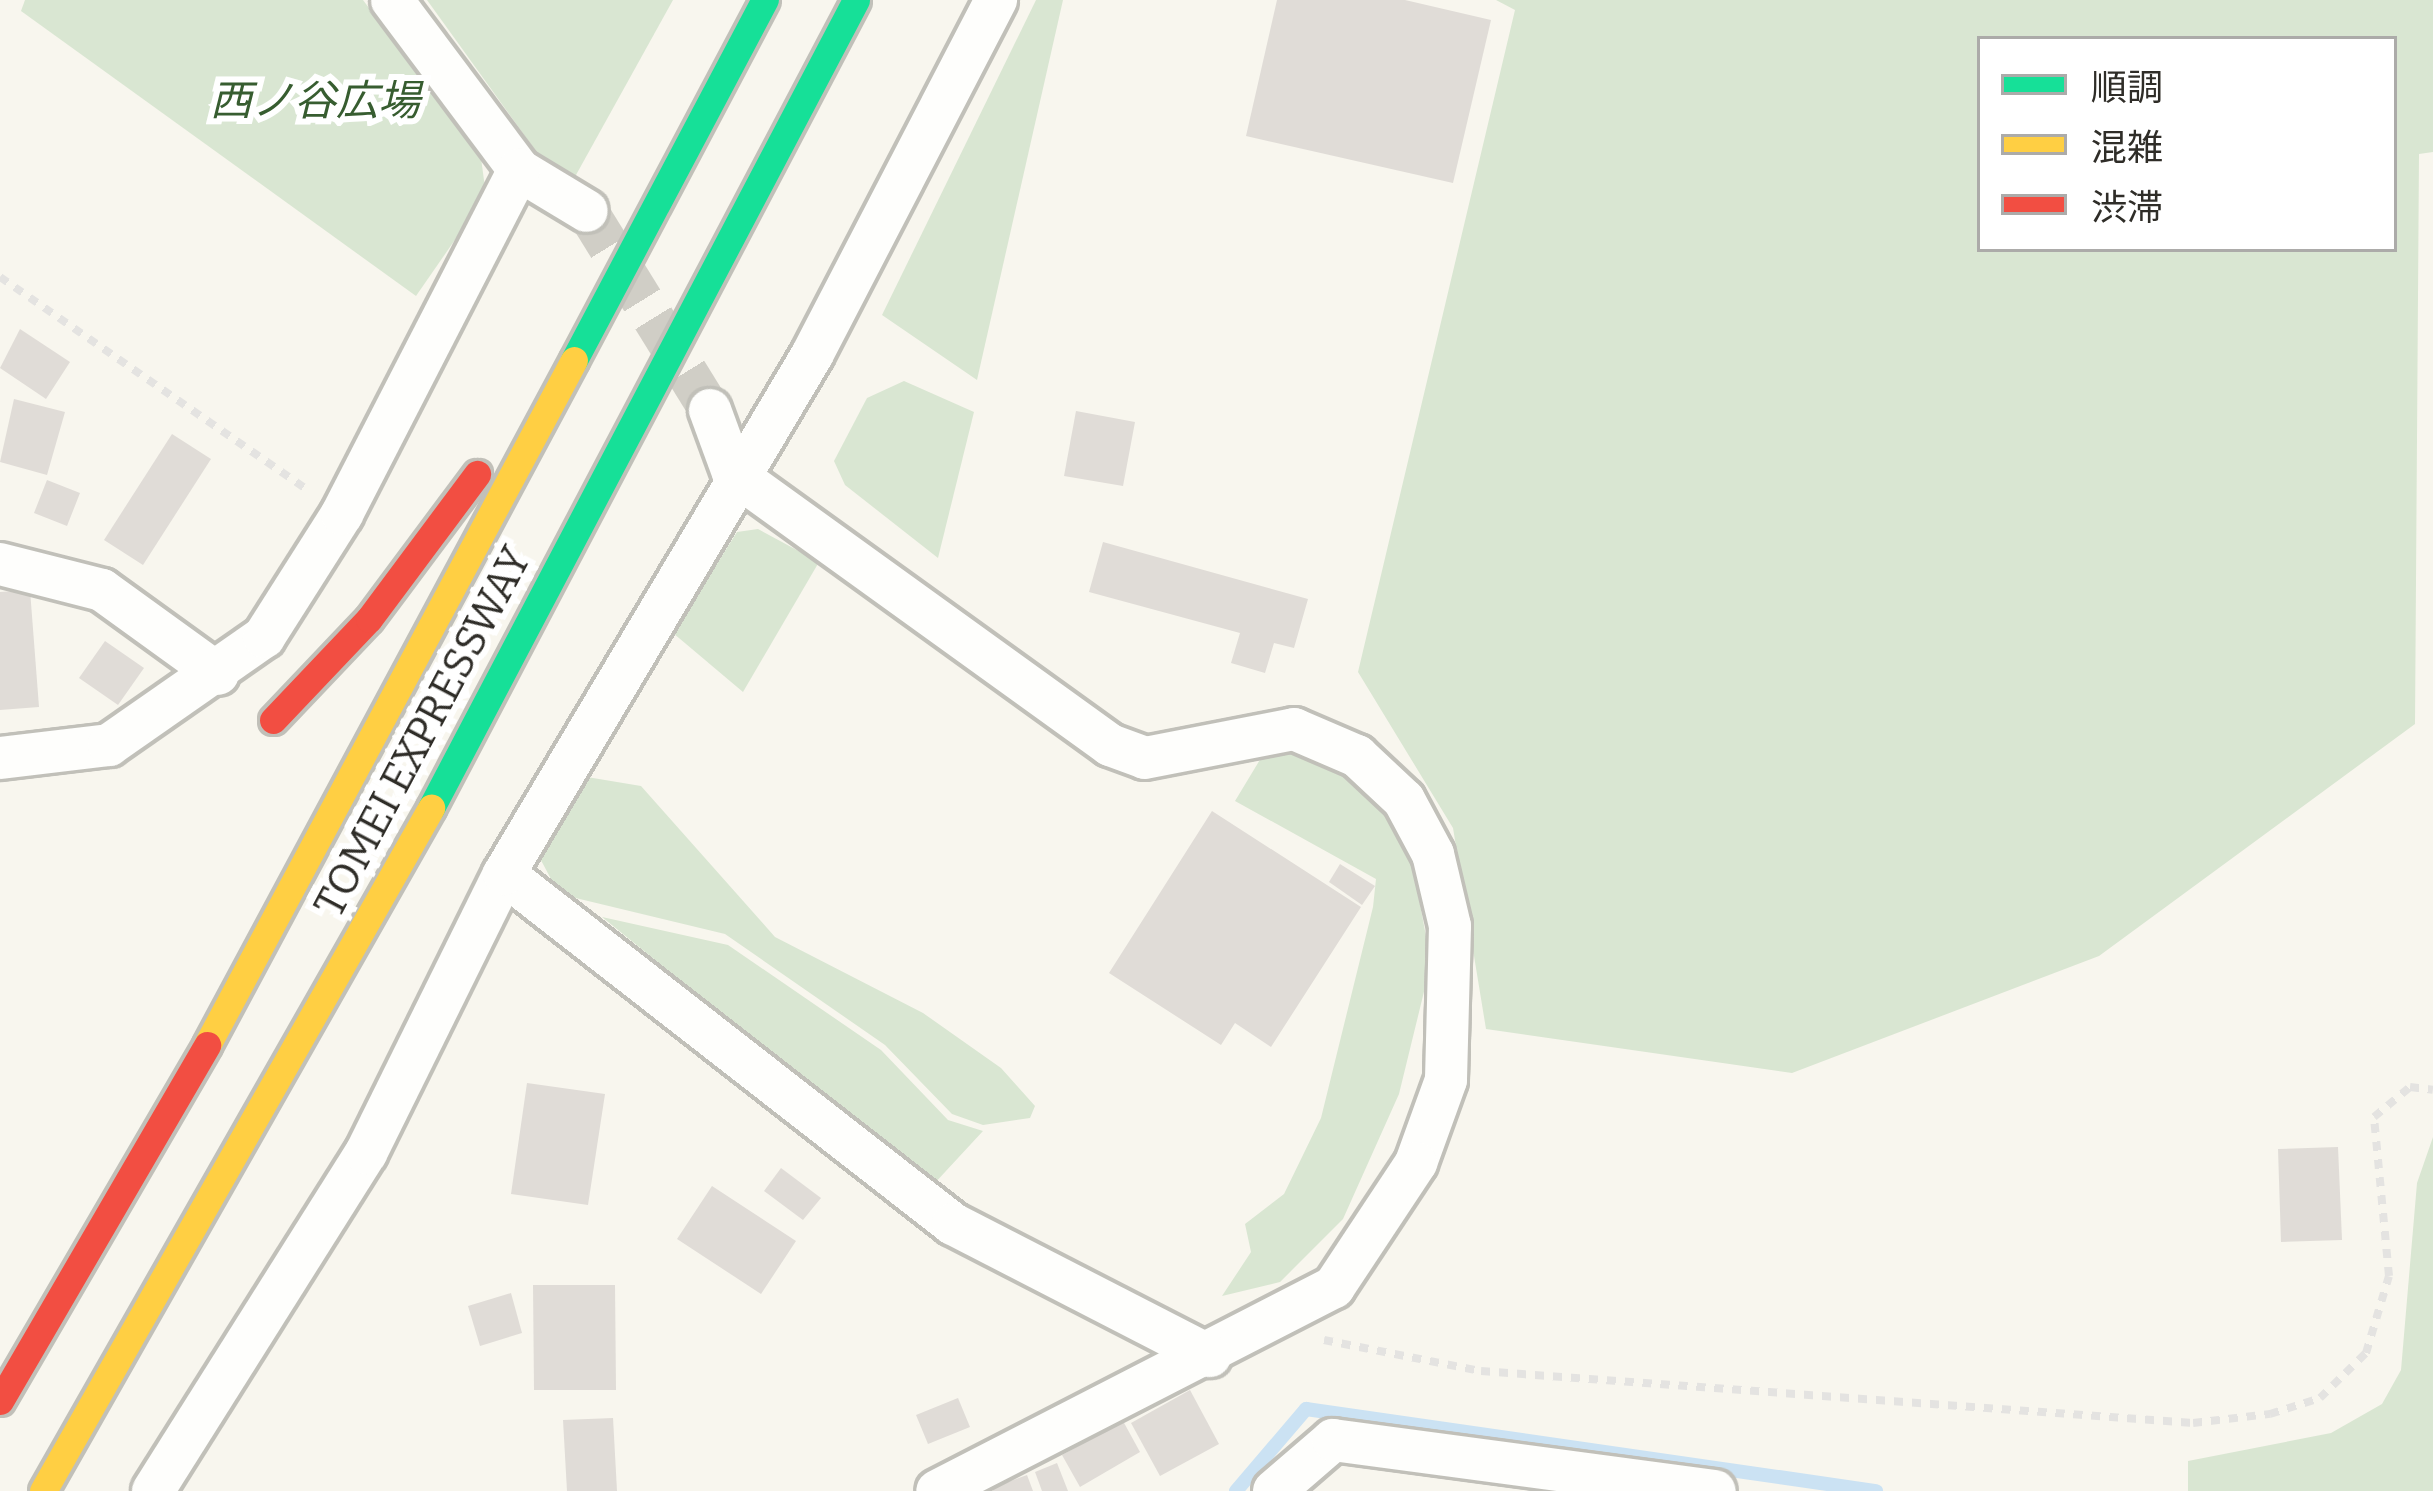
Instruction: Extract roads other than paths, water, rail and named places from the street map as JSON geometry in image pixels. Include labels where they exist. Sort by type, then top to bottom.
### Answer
[{"type":"highway","name":"TOMEI EXPRESSWAY","points":[[0,1401],[248,975],[764,0]]},
{"type":"highway","name":"TOMEI EXPRESSWAY","points":[[43,1491],[481,720],[856,0]]},
{"type":"highway","points":[[273,720],[369,619],[600,311]]},
{"type":"street","points":[[392,0],[519,170],[587,211]]},
{"type":"street","points":[[153,1491],[366,1153],[504,874],[733,473],[834,315],[996,0]]},
{"type":"street","points":[[0,758],[109,745],[218,674],[264,637],[342,514],[519,170]]},
{"type":"street","points":[[710,410],[733,473],[1110,745],[1145,758],[1294,729],[1357,756],[1404,800],[1433,854],[1450,926],[1446,1080],[1372,1244],[1334,1287],[1269,1329],[937,1491]]},
{"type":"street","points":[[0,564],[102,590],[218,674]]},
{"type":"street","points":[[504,874],[953,1224],[1210,1356]]},
{"type":"street","points":[[1274,1491],[1333,1440],[1715,1491]]},
{"type":"waterway","points":[[1236,1491],[1306,1409],[1876,1491]]},
{"type":"tunnel","points":[[587,211],[710,410]]},
{"type":"park label","name":"西ノ谷広場","points":[[315,101]]}]
